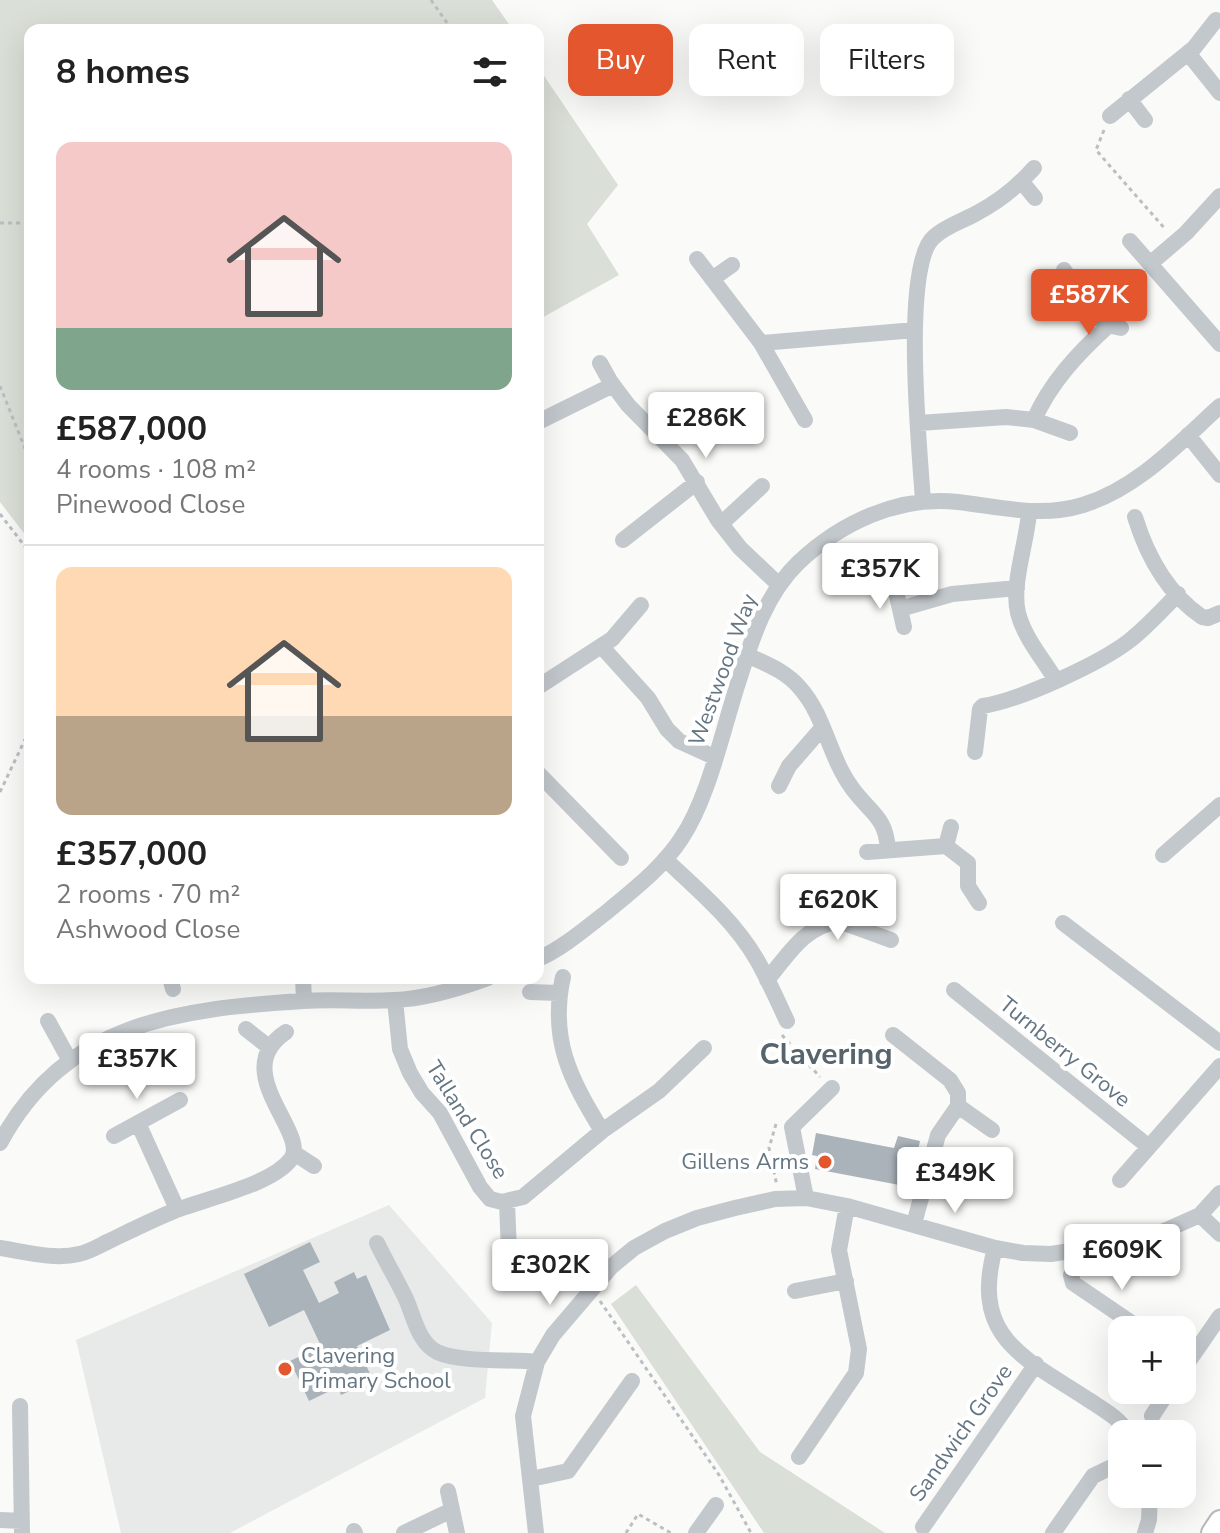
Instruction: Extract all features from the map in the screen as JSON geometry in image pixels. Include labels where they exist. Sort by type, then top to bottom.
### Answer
[{"type":"main road","points":[[1212,1533],[1220,1521]]},
{"type":"street","points":[[1110,116],[1188,53],[1216,20]]},
{"type":"street","points":[[1188,53],[1220,93]]},
{"type":"street","points":[[1129,99],[1145,120]]},
{"type":"street","points":[[923,501],[915,330],[921,255],[932,238],[979,212],[1022,182],[1034,168]]},
{"type":"street","points":[[1022,182],[1035,198]]},
{"type":"street","points":[[1151,263],[1220,196]]},
{"type":"street","points":[[1130,241],[1220,344]]},
{"type":"street","points":[[697,259],[761,343],[805,420]]},
{"type":"street","points":[[712,279],[732,265]]},
{"type":"street","points":[[1034,420],[1044,396],[1055,381],[1115,327],[1093,315],[1064,270]]},
{"type":"street","points":[[761,343],[915,330]]},
{"type":"street","points":[[600,363],[613,385],[644,423],[682,460],[721,524],[740,548],[778,584]]},
{"type":"street","points":[[544,419],[613,385]]},
{"type":"street","name":"Westwood Way","points":[[544,955],[588,927],[642,883],[665,859],[693,818],[704,794],[747,655],[778,584],[817,546],[839,530],[896,506],[923,501],[954,501],[1029,512],[1065,509],[1115,492],[1143,474],[1220,406]]},
{"type":"street","points":[[919,423],[988,417],[1034,420],[1070,433]]},
{"type":"street","points":[[1188,435],[1220,475]]},
{"type":"street","points":[[623,540],[697,482]]},
{"type":"street","points":[[721,524],[762,486]]},
{"type":"street","points":[[1029,512],[1017,588],[1017,611],[1055,679]]},
{"type":"street","points":[[1135,517],[1152,564],[1178,594],[1202,617],[1220,613]]},
{"type":"street","points":[[895,587],[904,627]]},
{"type":"street","points":[[900,609],[952,594],[1017,588]]},
{"type":"street","points":[[975,752],[980,709],[1007,701],[1102,658],[1128,641],[1178,594]]},
{"type":"street","points":[[544,683],[612,639],[641,605]]},
{"type":"street","points":[[602,647],[648,698],[667,729],[679,741],[714,757]]},
{"type":"street","points":[[747,655],[794,681],[811,702],[852,788],[884,824],[888,850]]},
{"type":"street","points":[[779,786],[789,766],[822,728]]},
{"type":"street","points":[[544,779],[621,858]]},
{"type":"street","points":[[1163,855],[1220,805]]},
{"type":"street","points":[[946,846],[951,827]]},
{"type":"street","points":[[867,852],[946,846],[968,863],[968,886],[979,903]]},
{"type":"street","points":[[665,859],[719,910],[756,958],[787,1021]]},
{"type":"street","points":[[827,896],[839,921]]},
{"type":"street","points":[[767,980],[796,942],[825,924],[839,921],[891,940]]},
{"type":"street","points":[[1063,923],[1220,1043]]},
{"type":"street","points":[[303,984],[304,1000]]},
{"type":"street","points":[[0,1143],[11,1122],[37,1088],[70,1061],[128,1029],[154,1020],[304,1000],[395,1000],[436,994],[468,984]]},
{"type":"street","points":[[530,992],[561,985],[560,1036],[565,1058],[574,1085],[602,1131]]},
{"type":"street","name":"Turnberry Grove","points":[[954,990],[1149,1147]]},
{"type":"street","name":"Talland Close","points":[[395,1000],[400,1049],[410,1073],[440,1113],[480,1187],[490,1199],[507,1202],[523,1197],[602,1131],[659,1091],[704,1048]]},
{"type":"street","points":[[48,1021],[70,1061]]},
{"type":"street","points":[[246,1029],[270,1048]]},
{"type":"street","points":[[286,1032],[266,1055],[267,1084],[294,1153],[314,1166]]},
{"type":"street","points":[[893,1035],[950,1080],[958,1093],[958,1106],[938,1135],[914,1224]]},
{"type":"street","points":[[1120,1180],[1220,1066]]},
{"type":"street","points":[[806,1198],[792,1127],[832,1088]]},
{"type":"street","points":[[114,1136],[180,1100]]},
{"type":"street","points":[[958,1106],[992,1130]]},
{"type":"street","points":[[138,1123],[177,1209]]},
{"type":"street","points":[[0,1248],[42,1254],[81,1254],[177,1209],[235,1192],[283,1166],[294,1153]]},
{"type":"street","points":[[536,1533],[523,1416],[537,1362],[553,1335],[611,1267],[634,1248],[665,1231],[735,1208],[775,1199],[806,1198],[847,1206],[995,1248],[1051,1254],[1139,1240],[1200,1215],[1220,1193]]},
{"type":"street","name":"Talland Close","points":[[507,1202],[509,1252],[518,1269]]},
{"type":"street","points":[[799,1457],[856,1373],[859,1361],[839,1250],[847,1206]]},
{"type":"street","points":[[1200,1215],[1220,1234]]},
{"type":"street","points":[[377,1243],[405,1296],[418,1329],[436,1351],[467,1358],[537,1362]]},
{"type":"street","points":[[995,1248],[987,1290],[991,1311],[1005,1339],[1118,1420]]},
{"type":"street","points":[[1070,1275],[1073,1283],[1121,1316]]},
{"type":"street","points":[[795,1291],[846,1281]]},
{"type":"street","points":[[1196,1347],[1220,1316]]},
{"type":"street","name":"Sandwich Grove","points":[[923,1527],[1036,1364]]},
{"type":"street","points":[[531,1479],[568,1471],[632,1381]]},
{"type":"street","points":[[1152,1416],[1160,1404]]},
{"type":"street","points":[[0,1520],[22,1527],[20,1406]]},
{"type":"street","points":[[1053,1533],[1093,1476],[1108,1469]]},
{"type":"street","points":[[448,1491],[457,1533]]},
{"type":"street","points":[[696,1533],[716,1505]]},
{"type":"street","points":[[1145,1533],[1149,1508]]},
{"type":"street","points":[[404,1533],[452,1510]]},
{"type":"path","points":[[431,0],[448,24]]},
{"type":"path","points":[[1110,116],[1096,150],[1176,242]]},
{"type":"path","points":[[0,223],[24,223]]},
{"type":"path","points":[[0,386],[24,446]]},
{"type":"path","points":[[0,514],[24,545]]},
{"type":"path","points":[[0,792],[24,742]]},
{"type":"path","points":[[591,1288],[719,1475],[751,1533]]},
{"type":"path","points":[[626,1533],[638,1514],[671,1533]]},
{"type":"shaded area","points":[[0,0],[492,0],[509,24],[24,24],[24,533],[0,502]]},
{"type":"shaded area","points":[[544,76],[618,185],[587,224],[619,275],[544,317]]},
{"type":"shaded area","name":"Clavering Primary School","points":[[389,1205],[492,1323],[485,1398],[230,1533],[121,1533],[76,1340]]},
{"type":"shaded area","points":[[636,1285],[760,1452],[885,1533],[764,1533],[611,1304]]},
{"type":"building","points":[[816,1133],[894,1148],[898,1136],[920,1141],[910,1187],[815,1169],[817,1156],[812,1155]]},
{"type":"building","points":[[310,1242],[320,1262],[303,1270],[319,1303],[339,1293],[334,1282],[354,1272],[357,1279],[366,1275],[390,1330],[357,1346],[373,1380],[341,1395],[338,1387],[309,1401],[290,1361],[321,1346],[304,1310],[269,1327],[244,1274]]},
{"type":"place","name":"Gillens Arms","points":[[825,1162]]},
{"type":"place","name":"Clavering Primary School","points":[[285,1369]]},
{"type":"district","name":"Clavering","points":[[826,1054]]}]
